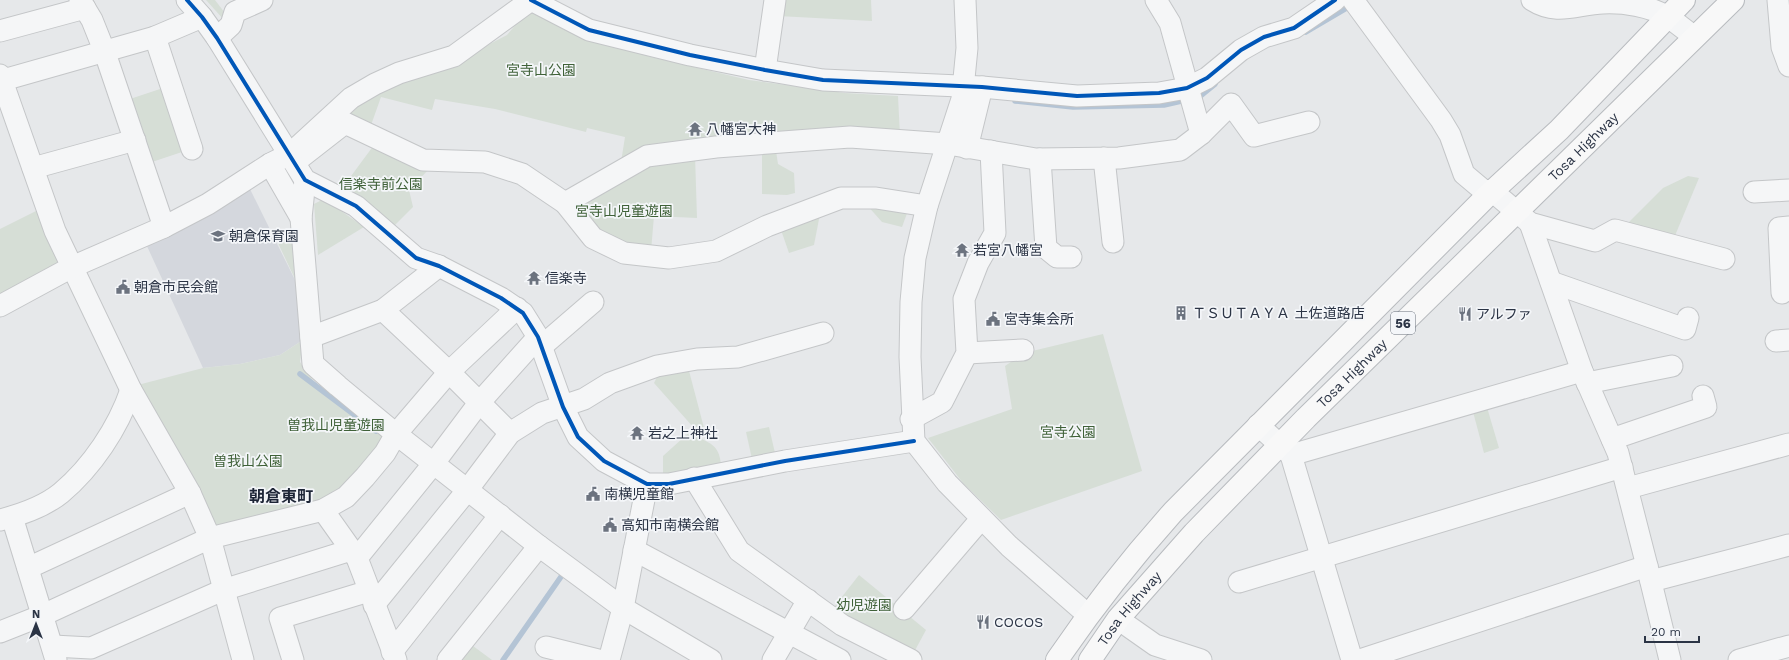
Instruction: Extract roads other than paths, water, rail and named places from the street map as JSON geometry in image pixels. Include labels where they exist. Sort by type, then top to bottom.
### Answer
[{"type":"highway","name":"Tosa Highway","points":[[1057,660],[1088,615],[1137,551],[1173,512],[1492,191],[1559,130],[1684,0]]},
{"type":"highway","name":"Tosa Highway","points":[[1090,660],[1118,619],[1194,533],[1258,469],[1286,450],[1523,217],[1694,38],[1733,0]]},
{"type":"street","points":[[187,0],[202,17],[217,38],[297,165],[356,206],[416,258],[439,266],[517,308],[523,313],[540,341],[563,406],[578,437],[604,461],[646,484],[669,484],[784,461],[914,441]]},
{"type":"street","points":[[217,38],[231,25],[231,6],[262,0]]},
{"type":"street","points":[[766,70],[775,0]]},
{"type":"street","points":[[965,0],[970,101],[957,146],[927,206],[916,258],[911,302],[910,357],[919,414],[914,441],[946,483],[981,519],[1009,546],[1088,615]]},
{"type":"street","points":[[1156,0],[1170,23],[1201,134]]},
{"type":"street","points":[[710,660],[623,608],[536,549],[393,440],[338,386],[313,364],[297,165],[350,98],[399,73],[454,56],[489,32],[528,2],[589,30],[683,54],[823,80],[970,101],[1159,92],[1187,88],[1207,78],[1240,50],[1264,37],[1294,28],[1335,0]]},
{"type":"street","points":[[1532,0],[1550,8],[1564,9],[1601,2],[1620,3],[1645,8],[1668,17],[1694,38]]},
{"type":"street","points":[[1778,0],[1782,47],[1789,66]]},
{"type":"street","points":[[0,31],[82,4],[104,50],[164,227]]},
{"type":"street","points":[[1356,5],[1441,120],[1450,135],[1464,174],[1483,190],[1492,191],[1523,217],[1595,241],[1615,230],[1724,259]]},
{"type":"street","points":[[202,17],[156,37],[1,79],[55,231],[131,390],[190,493],[210,538],[243,660]]},
{"type":"street","points":[[156,37],[192,149]]},
{"type":"street","points":[[565,203],[647,156],[716,147],[850,137],[957,146],[1040,159],[1119,158],[1180,150],[1201,134],[1230,104],[1254,136],[1309,122]]},
{"type":"street","points":[[0,305],[72,267],[164,227],[220,197],[270,164],[297,165],[345,123],[423,160],[484,162],[522,174],[565,203],[593,238],[624,253],[669,258],[716,251],[767,226],[841,198],[876,198],[927,206]]},
{"type":"street","points":[[32,168],[135,140]]},
{"type":"street","points":[[919,414],[942,402],[967,353],[964,299],[978,263],[995,233],[991,151]]},
{"type":"street","points":[[1104,158],[1113,242]]},
{"type":"street","points":[[1040,159],[1046,248],[1057,257],[1071,257]]},
{"type":"street","points":[[270,164],[301,218]]},
{"type":"street","points":[[1754,192],[1789,190]]},
{"type":"street","points":[[1523,217],[1550,282],[1584,377],[1612,439],[1622,467],[1670,660]]},
{"type":"street","points":[[1782,293],[1779,228],[1789,227]]},
{"type":"street","points":[[311,337],[383,310],[439,266]]},
{"type":"street","points":[[1550,282],[1685,329],[1688,318]]},
{"type":"street","points":[[131,390],[124,411],[110,437],[79,475],[60,493],[6,519],[28,568],[54,653],[91,648],[223,590],[354,554],[430,468],[479,403],[540,341],[593,302]]},
{"type":"street","points":[[0,632],[43,615],[210,538],[323,510],[346,497],[365,477],[393,440],[450,372],[517,308]]},
{"type":"street","points":[[383,310],[450,372],[479,403],[510,432]]},
{"type":"street","points":[[293,660],[280,618],[372,598],[464,494],[510,432],[542,413],[584,399],[610,384],[656,366],[697,359],[738,358],[823,333]]},
{"type":"street","points":[[967,353],[1023,350]]},
{"type":"street","points":[[1286,450],[1584,377],[1672,366]]},
{"type":"street","points":[[1612,439],[1706,407],[1702,396]]},
{"type":"street","points":[[1258,425],[1286,450],[1322,557],[1352,660]]},
{"type":"street","points":[[1628,488],[1789,444]]},
{"type":"street","points":[[1239,582],[1622,467]]},
{"type":"street","points":[[694,478],[739,551],[842,625],[911,660]]},
{"type":"street","points":[[609,660],[623,608],[646,484]]},
{"type":"street","points":[[28,568],[190,493]]},
{"type":"street","points":[[323,510],[354,554],[394,656]]},
{"type":"street","points":[[394,656],[497,519]]},
{"type":"street","points":[[904,609],[981,519]]},
{"type":"street","points":[[1360,660],[1649,574],[1789,545]]},
{"type":"street","points":[[448,660],[536,549]]},
{"type":"street","points":[[634,550],[840,660]]},
{"type":"street","points":[[773,660],[808,600]]},
{"type":"street","points":[[1118,619],[1155,645],[1201,660]]},
{"type":"street","points":[[1739,660],[1789,646]]},
{"type":"street","points":[[546,647],[598,660]]},
{"type":"waterway","points":[[1306,32],[1352,5]]},
{"type":"waterway","points":[[1015,101],[1073,107],[1164,105],[1199,97],[1215,84]]},
{"type":"waterway","points":[[300,374],[376,431]]},
{"type":"waterway","points":[[503,660],[565,571]]},
{"type":"place","name":"八幡宮大神","points":[[695,129]]},
{"type":"place","name":"朝倉保育園","points":[[218,236]]},
{"type":"place","name":"若宮八幡宮","points":[[962,250]]},
{"type":"place","name":"信楽寺","points":[[534,278]]},
{"type":"place","name":"朝倉市民会館","points":[[123,287]]},
{"type":"place","name":"ＴＳＵＴＡＹＡ 土佐道路店","points":[[1181,313]]},
{"type":"place","name":"アルファ","points":[[1465,314]]},
{"type":"place","name":"宮寺集会所","points":[[993,319]]},
{"type":"place","name":"岩之上神社","points":[[637,433]]},
{"type":"place","name":"南横児童館","points":[[593,494]]},
{"type":"place","name":"高知市南横会館","points":[[610,525]]},
{"type":"place","name":"COCOS","points":[[983,622]]},
{"type":"district","name":"朝倉東町","points":[[281,496]]},
{"type":"park label","name":"宮寺山公園","points":[[541,70]]},
{"type":"park label","name":"信楽寺前公園","points":[[381,184]]},
{"type":"park label","name":"宮寺山児童遊園","points":[[624,211]]},
{"type":"park label","name":"曽我山児童遊園","points":[[336,425]]},
{"type":"park label","name":"宮寺公園","points":[[1068,432]]},
{"type":"park label","name":"曽我山公園","points":[[248,461]]},
{"type":"park label","name":"幼児遊園","points":[[864,605]]}]
